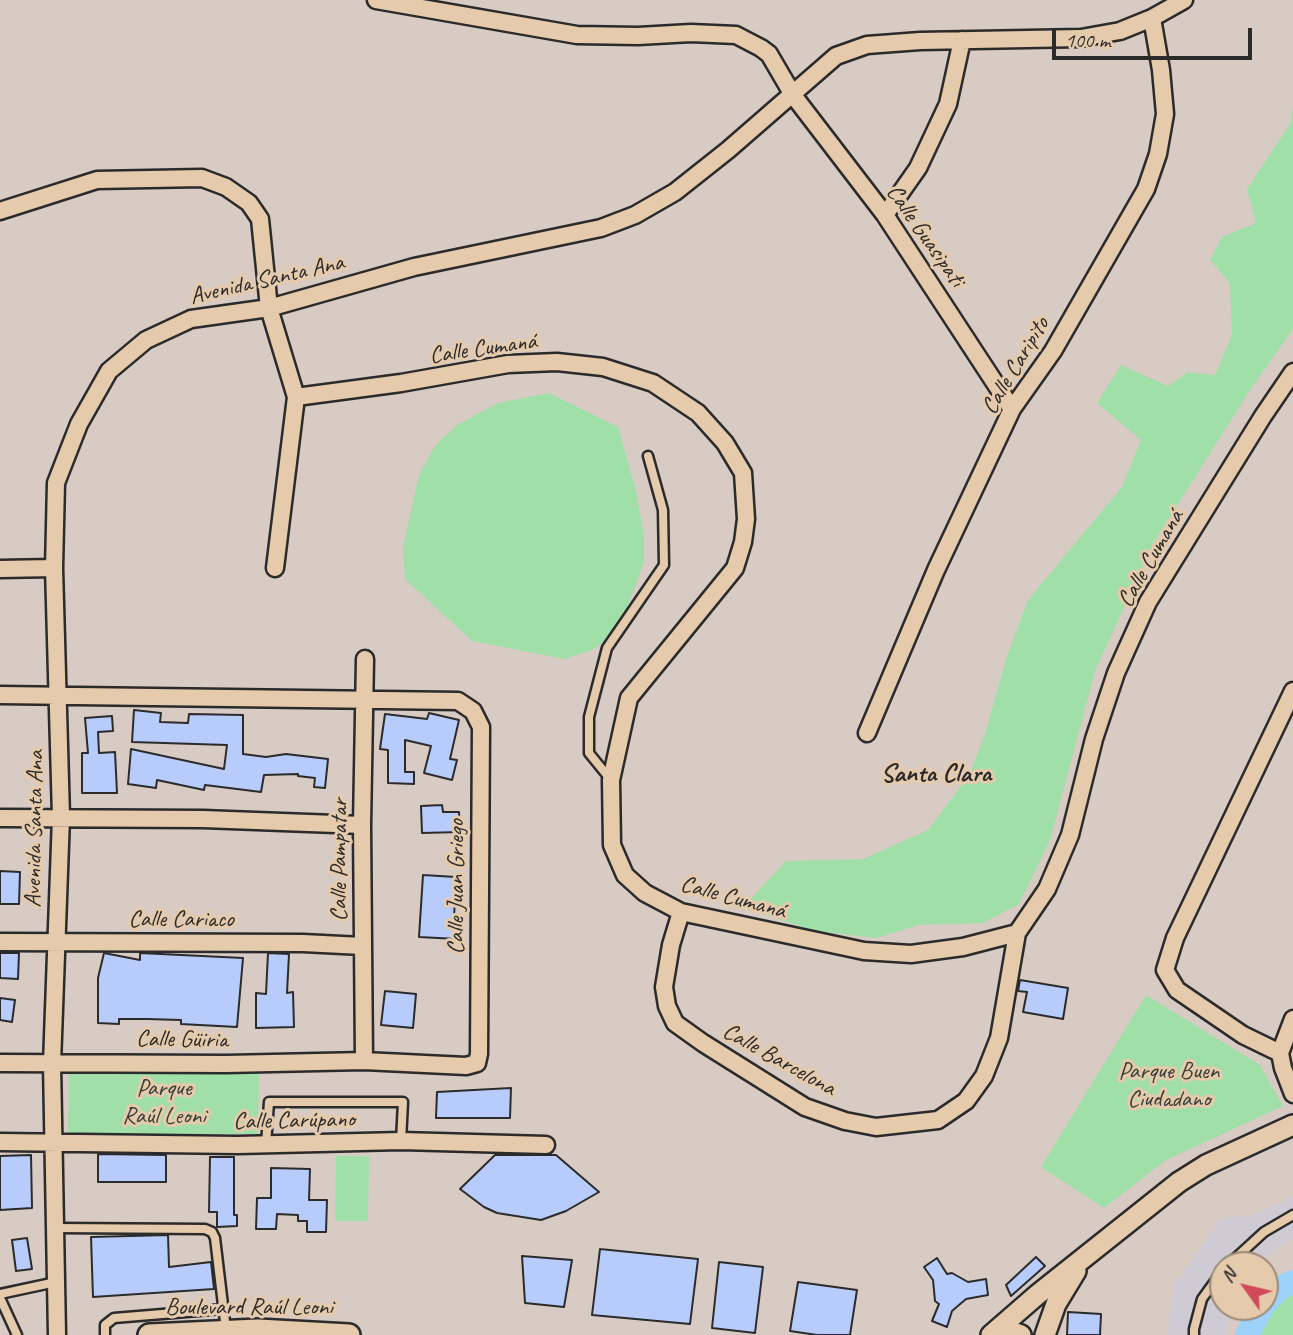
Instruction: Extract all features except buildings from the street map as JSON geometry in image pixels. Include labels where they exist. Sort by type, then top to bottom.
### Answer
[{"type":"main road","name":"Boulevard Raúl Leoni","points":[[149,1335],[226,1331],[349,1335]]},
{"type":"street","name":"Calle Guasipati","points":[[376,0],[577,35],[736,35],[769,54],[793,95],[885,215],[1012,409]]},
{"type":"street","name":"Avenida Santa Ana","points":[[57,1335],[52,1064],[61,817],[54,568],[56,483],[79,424],[109,371],[146,340],[191,319],[269,308],[414,267],[601,228],[635,215],[675,192],[836,56],[867,45],[1082,38],[1120,31],[1152,18],[1184,0]]},
{"type":"street","name":"Calle Caripito","points":[[867,733],[936,570],[1012,409],[1053,351],[1146,189],[1158,154],[1165,114],[1152,18]]},
{"type":"street","points":[[885,215],[918,168],[948,104],[962,40]]},
{"type":"street","points":[[0,211],[97,180],[202,178],[226,187],[248,203],[260,219],[269,308],[296,397],[275,568]]},
{"type":"street","name":"Calle Cumaná","points":[[296,397],[401,383],[508,364],[557,362],[603,367],[653,383],[698,413],[725,443],[743,473],[746,519],[743,542],[735,568],[629,698],[611,780],[612,845],[625,874],[645,893],[681,912],[864,951],[911,954],[963,947],[1017,933],[1047,889],[1070,835],[1094,739],[1116,673],[1148,603],[1293,372]]},
{"type":"street","points":[[0,569],[54,568]]},
{"type":"street","name":"Calle Pampatar","points":[[364,1061],[362,825],[365,659]]},
{"type":"street","points":[[1280,1053],[1243,1035],[1177,990],[1166,970],[1181,927],[1293,691]]},
{"type":"street","points":[[0,695],[365,700]]},
{"type":"street","name":"Calle Juan Griego","points":[[364,1061],[466,1066],[477,1062],[481,727],[473,711],[458,701],[365,700]]},
{"type":"street","points":[[0,818],[203,819],[362,825]]},
{"type":"street","name":"Calle Barcelona","points":[[681,912],[671,945],[664,987],[667,1006],[675,1023],[805,1107],[845,1121],[876,1127],[938,1120],[966,1101],[984,1076],[999,1038],[1017,933]]},
{"type":"street","name":"Calle Cariaco","points":[[0,942],[303,943],[362,946]]},
{"type":"street","points":[[1293,1019],[1280,1053],[1293,1094]]},
{"type":"street","name":"Calle Güiria","points":[[0,1063],[226,1064],[364,1061]]},
{"type":"street","points":[[992,1335],[1037,1295],[1197,1170],[1293,1125]]},
{"type":"street","name":"Calle Carúpano","points":[[0,1142],[266,1145],[401,1141],[546,1145]]},
{"type":"street","points":[[1045,1335],[1056,1304],[1086,1256]]},
{"type":"street","points":[[992,1335],[1010,1331],[1021,1335]]},
{"type":"lane","points":[[611,780],[589,754],[589,717],[607,648],[664,565],[663,510],[648,456]]},
{"type":"lane","points":[[266,1145],[269,1102],[403,1102],[401,1141]]},
{"type":"lane","points":[[1243,1251],[1264,1232],[1293,1215]]},
{"type":"lane","points":[[56,1228],[205,1229],[212,1233],[215,1238],[226,1331]]},
{"type":"lane","points":[[16,1335],[0,1296],[56,1282]]},
{"type":"lane","points":[[1194,1335],[1202,1300],[1209,1290]]},
{"type":"lane","points":[[105,1335],[106,1325],[114,1318],[223,1309]]},
{"type":"shaded area","points":[[1293,1197],[1293,1239],[1274,1251],[1209,1251],[1209,1321],[1230,1321],[1225,1335],[1167,1335],[1174,1285],[1221,1219],[1256,1214]]},
{"type":"green space","points":[[1293,108],[1293,329],[1250,390],[1154,542],[1095,671],[1050,840],[1019,904],[983,923],[919,925],[876,938],[816,931],[742,908],[786,861],[863,859],[928,830],[969,775],[1028,600],[1122,487],[1141,440],[1097,403],[1121,365],[1168,386],[1188,372],[1215,375],[1232,335],[1230,283],[1210,260],[1222,237],[1256,223],[1247,189],[1290,124]]},
{"type":"green space","points":[[549,393],[618,427],[636,491],[644,536],[644,562],[619,630],[592,650],[564,659],[472,641],[405,579],[403,547],[419,475],[434,447],[457,425],[498,403]]},
{"type":"green space","name":"Parque Buen Ciudadano","points":[[1146,995],[1260,1065],[1283,1106],[1166,1160],[1104,1208],[1041,1167]]},
{"type":"green space","name":"Parque Raúl Leoni","points":[[69,1071],[259,1072],[258,1134],[68,1134]]},
{"type":"green space","points":[[336,1156],[369,1156],[368,1221],[335,1221]]},
{"type":"green space","points":[[1293,1272],[1293,1335],[1249,1335],[1254,1321],[1279,1321],[1279,1284]]},
{"type":"waterway","points":[[1279,1289],[1293,1282]]},
{"type":"waterway","points":[[1247,1335],[1254,1321]]},
{"type":"district","name":"Santa Clara","points":[[936,774]]}]
